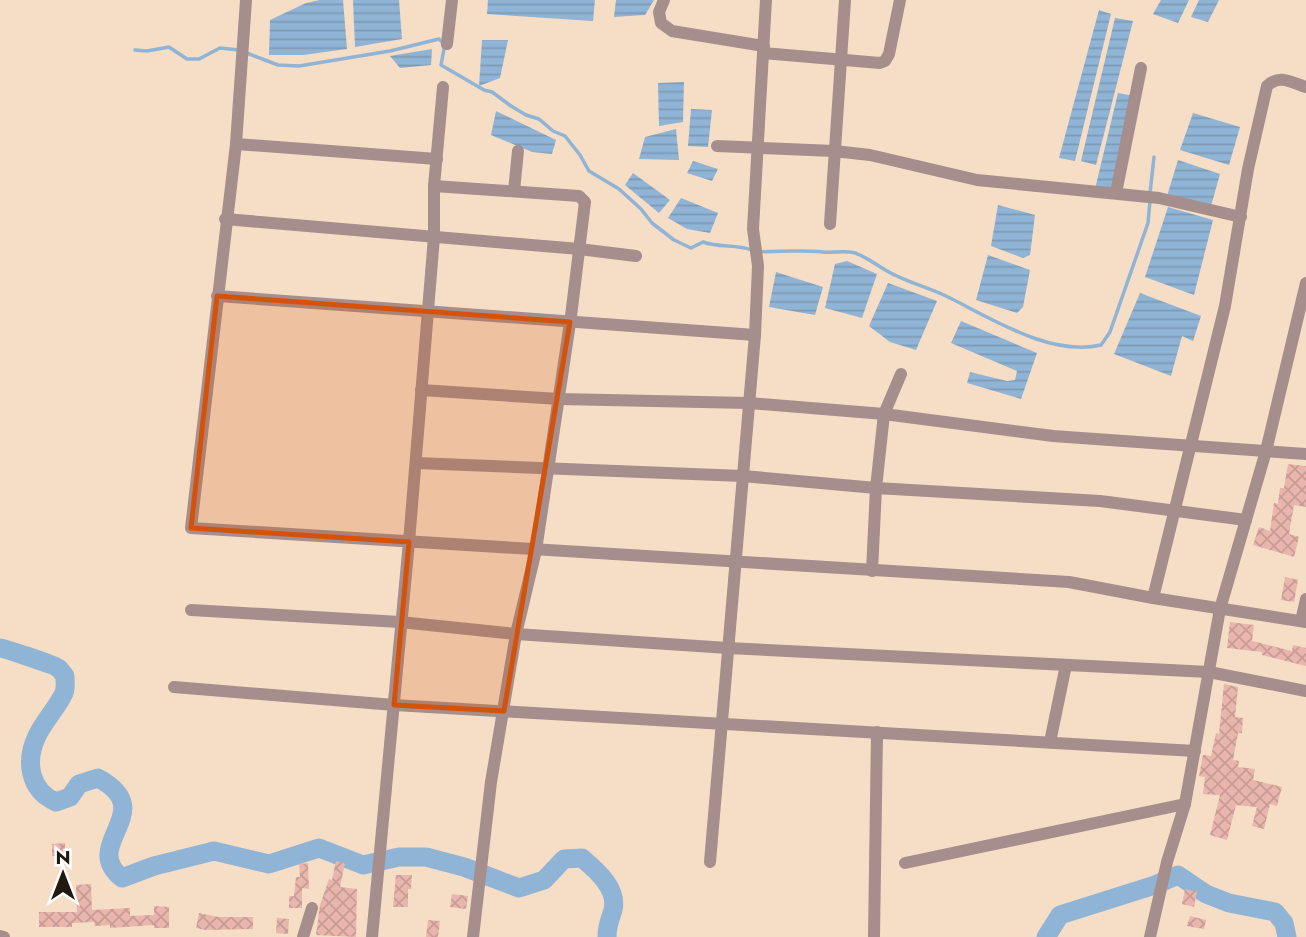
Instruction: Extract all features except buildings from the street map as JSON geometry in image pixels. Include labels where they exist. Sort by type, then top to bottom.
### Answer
[{"type":"street","points":[[246,0],[236,144],[225,219],[191,528],[735,564],[1069,582],[1303,621],[1306,599]]},
{"type":"street","points":[[447,44],[452,0]]},
{"type":"street","points":[[664,0],[659,12],[661,23],[672,31],[841,61],[880,63],[885,61],[901,0]]},
{"type":"street","points":[[710,862],[755,335],[758,266],[753,229],[766,0]]},
{"type":"street","points":[[830,224],[845,0]]},
{"type":"street","points":[[1116,193],[1141,68]]},
{"type":"street","points":[[1153,598],[1225,306],[1248,169],[1267,86],[1274,79],[1281,79],[1306,87]]},
{"type":"street","points":[[372,937],[416,463],[443,86]]},
{"type":"street","points":[[236,144],[437,159]]},
{"type":"street","points":[[717,146],[870,155],[977,180],[1159,198],[1241,217]]},
{"type":"street","points":[[514,191],[518,151]]},
{"type":"street","points":[[435,186],[583,198],[585,202],[536,550],[516,634],[491,782],[473,937]]},
{"type":"street","points":[[225,219],[636,256]]},
{"type":"street","points":[[1151,934],[1167,862],[1185,804],[1220,609],[1266,451],[1306,283]]},
{"type":"street","points":[[217,296],[755,335]]},
{"type":"street","points":[[872,571],[876,488],[884,414],[901,374]]},
{"type":"street","points":[[421,390],[559,399],[749,403],[884,414],[1053,436],[1306,454]]},
{"type":"street","points":[[416,463],[743,476],[876,488],[1100,501],[1246,520]]},
{"type":"street","points":[[191,610],[400,622],[516,634],[728,648],[1209,672],[1306,691]]},
{"type":"street","points":[[1050,741],[1066,665]]},
{"type":"street","points":[[174,687],[394,705],[1195,751]]},
{"type":"street","points":[[874,937],[877,732]]},
{"type":"street","points":[[905,863],[1185,804]]},
{"type":"street","points":[[303,937],[312,908]]},
{"type":"highlighted area","points":[[217,296],[570,322],[504,711],[394,705],[409,542],[191,528]]},
{"type":"water","points":[[343,0],[347,49],[303,55],[269,55],[270,20],[306,3]]},
{"type":"water","points":[[353,0],[399,0],[402,39],[355,47]]},
{"type":"water","points":[[488,0],[595,0],[593,21],[487,14]]},
{"type":"water","points":[[616,0],[654,0],[645,15],[614,17]]},
{"type":"water","points":[[1161,0],[1189,0],[1178,23],[1153,14]]},
{"type":"water","points":[[1199,0],[1219,0],[1208,22],[1191,17]]},
{"type":"water","points":[[1099,10],[1111,14],[1075,161],[1059,158]]},
{"type":"water","points":[[1115,18],[1133,21],[1096,165],[1081,161]]},
{"type":"water","points":[[482,40],[508,40],[500,78],[479,86]]},
{"type":"water","points":[[432,49],[431,65],[400,68],[390,56]]},
{"type":"water","points":[[684,82],[683,122],[659,126],[658,83]]},
{"type":"water","points":[[1118,93],[1134,96],[1110,193],[1095,189]]},
{"type":"water","points":[[691,109],[712,110],[708,147],[688,146]]},
{"type":"water","points":[[496,111],[556,140],[552,154],[532,152],[491,135]]},
{"type":"water","points":[[1193,113],[1240,127],[1229,165],[1180,150]]},
{"type":"water","points":[[676,129],[679,160],[639,159],[645,137]]},
{"type":"water","points":[[1178,160],[1220,174],[1211,206],[1167,196]]},
{"type":"water","points":[[693,161],[718,169],[712,181],[687,173]]},
{"type":"water","points":[[633,173],[670,200],[659,213],[625,185]]},
{"type":"water","points":[[681,198],[718,213],[710,233],[687,229],[668,218]]},
{"type":"water","points":[[998,205],[1035,215],[1030,255],[1023,258],[991,246]]},
{"type":"water","points":[[1168,207],[1213,220],[1194,295],[1145,277]]},
{"type":"water","points":[[988,255],[1030,270],[1023,307],[1017,313],[976,300]]},
{"type":"water","points":[[847,261],[877,274],[862,318],[825,308],[835,264]]},
{"type":"water","points":[[776,272],[823,287],[815,315],[769,307]]},
{"type":"water","points":[[888,283],[937,301],[916,350],[890,342],[869,326]]},
{"type":"water","points":[[1140,293],[1201,316],[1193,341],[1182,336],[1171,376],[1114,354]]},
{"type":"water","points":[[961,321],[1037,353],[1021,399],[967,383],[970,372],[1007,381],[1015,380],[1017,371],[951,343]]},
{"type":"waterway","points":[[135,50],[169,47],[187,59],[199,59],[220,48],[239,50],[278,65],[299,66],[390,51],[439,39],[444,49],[441,65],[565,136],[589,171],[619,189],[652,223],[674,240],[691,248],[703,242],[752,250]]},
{"type":"waterway","points":[[1150,193],[1154,157]]},
{"type":"waterway","points":[[759,252],[855,253],[894,275],[946,296],[1041,341],[1062,346],[1101,345],[1110,332],[1148,223],[1150,201]]},
{"type":"waterway","points":[[0,648],[55,666],[65,676],[64,693],[33,746],[32,774],[40,790],[56,802],[70,797],[79,784],[98,778],[115,791],[122,803],[122,816],[109,853],[111,865],[122,878],[154,866],[214,851],[269,864],[319,848],[363,865],[399,857],[426,857],[464,867],[519,888],[544,880],[564,859],[582,858],[605,880],[612,894],[614,902],[607,937]]},
{"type":"waterway","points":[[1046,937],[1060,915],[1178,875],[1206,894],[1229,903],[1275,912],[1284,923],[1287,937]]}]
